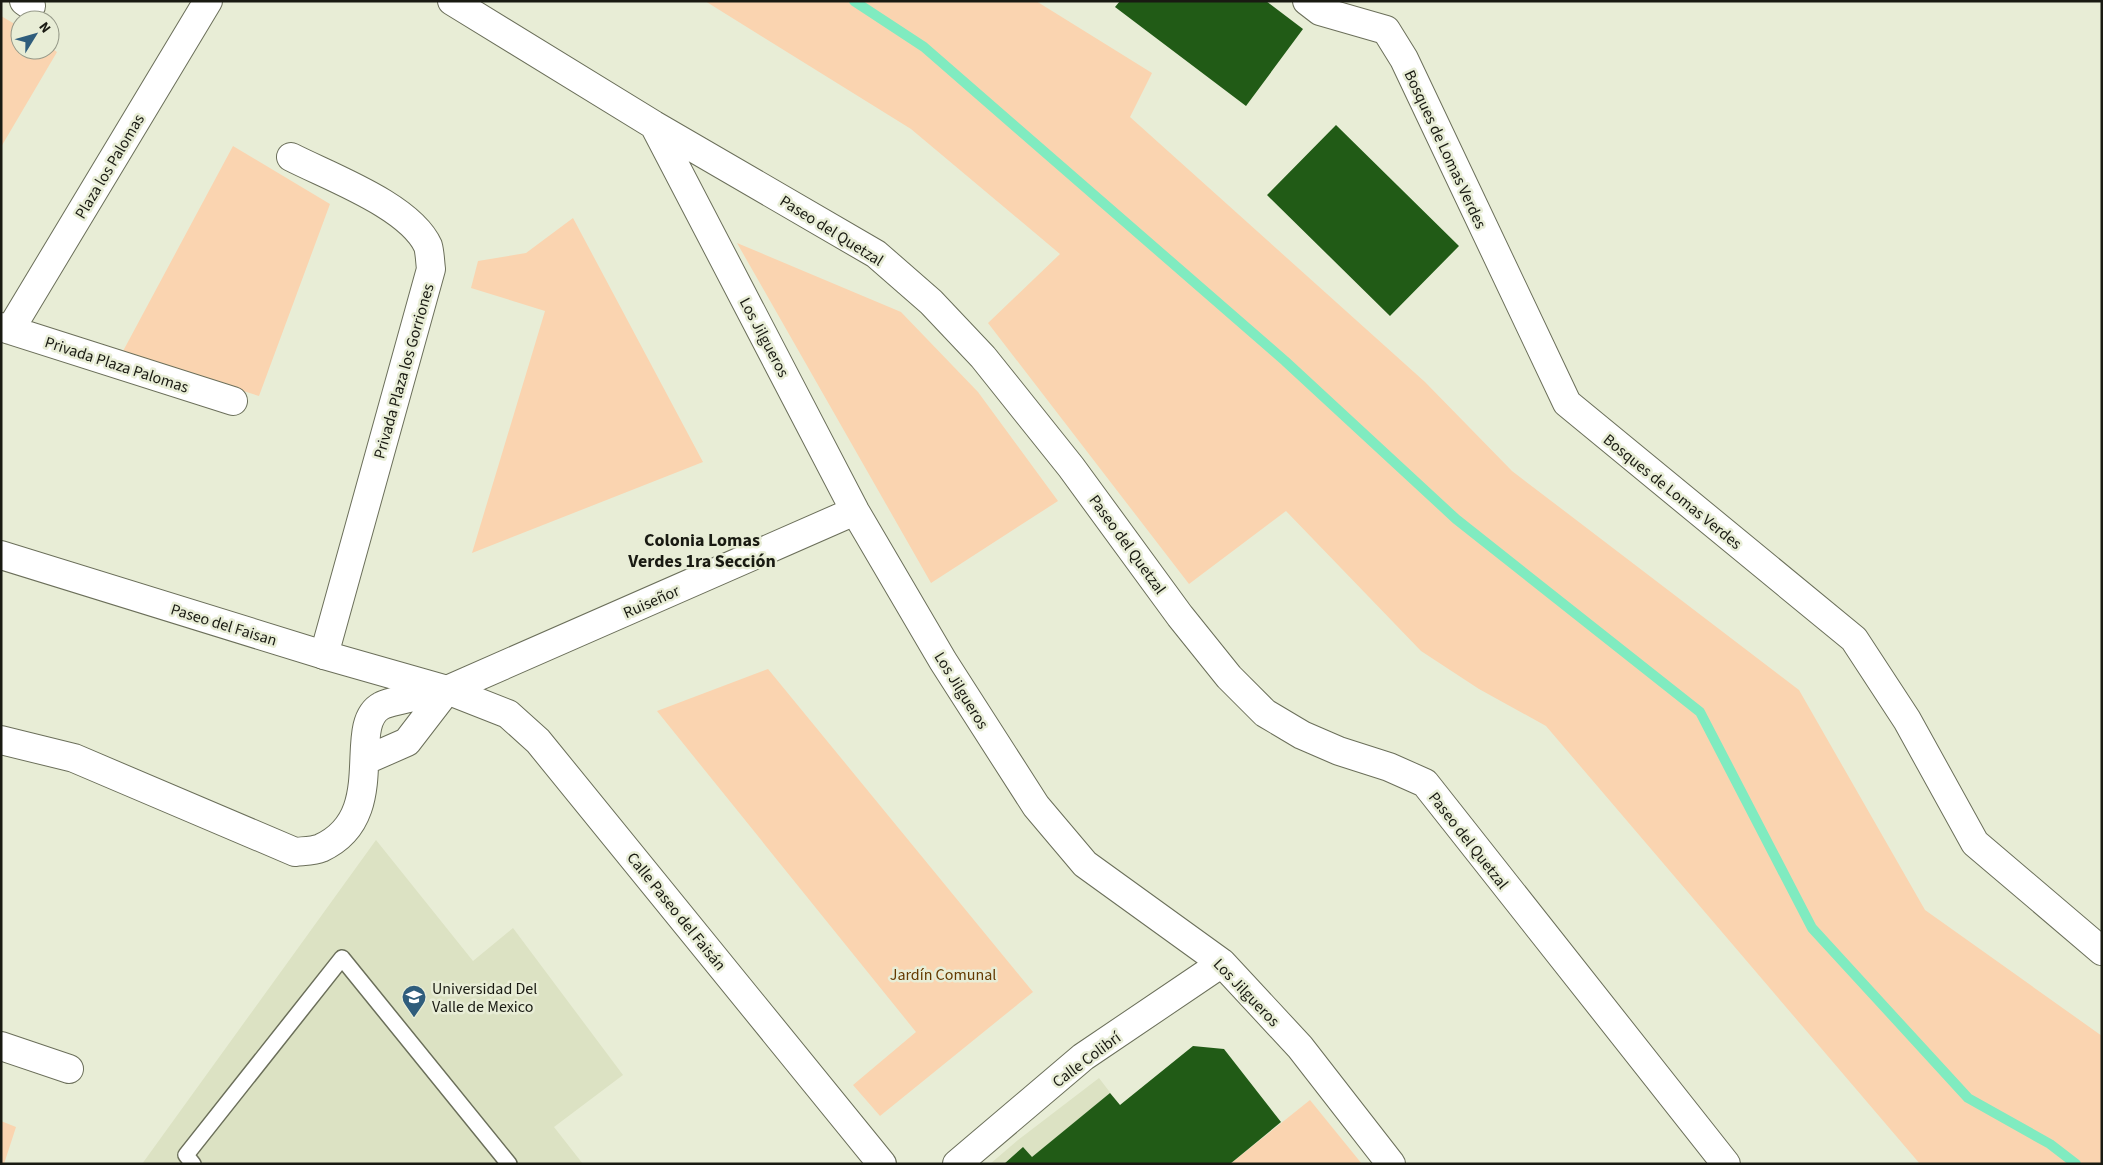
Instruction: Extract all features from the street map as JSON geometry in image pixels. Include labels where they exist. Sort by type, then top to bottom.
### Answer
[{"type":"street","name":"Plaza los Palomas","points":[[6,328],[208,1]]},
{"type":"street","name":"Paseo del Quetzal","points":[[452,1],[654,125],[876,254],[931,302],[983,357],[1071,467],[1180,616],[1229,677],[1266,713],[1302,735],[1339,751],[1389,766],[1425,783],[1726,1164]]},
{"type":"street","name":"Bosques de Lomas Verdes","points":[[1307,1],[1320,11],[1386,30],[1408,68],[1567,404],[1854,639],[1907,720],[1975,843],[2102,951]]},
{"type":"street","name":"Los Jilgueros","points":[[654,125],[855,511],[943,661],[1036,806],[1085,864],[1222,963],[1300,1047],[1391,1164]]},
{"type":"street","name":"Privada Plaza los Gorriones","points":[[291,158],[385,204],[409,221],[428,247],[431,269],[324,655]]},
{"type":"street","name":"Privada Plaza Palomas","points":[[6,328],[233,401]]},
{"type":"street","name":"Ruiseñor","points":[[365,767],[366,729],[371,715],[381,706],[447,690],[855,511]]},
{"type":"street","name":"Paseo del Faisan","points":[[1,555],[324,655],[447,690]]},
{"type":"street","name":"Ruiseñor","points":[[365,767],[407,742],[447,690]]},
{"type":"street","name":"Calle Paseo del Faisán","points":[[447,690],[508,714],[538,741],[882,1164]]},
{"type":"street","points":[[1,740],[74,758],[295,852],[320,849],[342,836],[358,812],[365,767]]},
{"type":"street","name":"Calle Colibrí","points":[[957,1164],[1084,1057],[1222,963]]},
{"type":"street","points":[[1,1046],[69,1069]]},
{"type":"lane","points":[[193,1164],[186,1155],[342,958],[508,1164]]},
{"type":"shaded area","name":"Universidad Del Valle de Mexico","points":[[376,840],[473,961],[513,928],[623,1075],[554,1127],[583,1164],[142,1164]]},
{"type":"shaded area","points":[[1099,1078],[1165,1164],[990,1164],[1018,1140]]},
{"type":"green space","points":[[705,1],[1036,1],[1152,73],[1130,117],[1425,382],[1512,471],[1799,690],[1925,910],[2102,1036],[2102,1164],[1920,1164],[1546,726],[1479,689],[1421,651],[1286,511],[1189,584],[988,323],[1060,254],[911,129]]},
{"type":"green space","points":[[1,16],[10,21],[10,60],[52,60],[1,147]]},
{"type":"green space","points":[[233,146],[330,204],[259,396],[122,353]]},
{"type":"green space","points":[[573,218],[703,462],[472,553],[545,311],[471,288],[478,261],[526,253]]},
{"type":"green space","points":[[737,243],[901,312],[978,392],[1058,501],[931,583]]},
{"type":"green space","name":"Jardín Comunal","points":[[768,669],[1033,992],[880,1116],[853,1085],[916,1032],[657,711]]},
{"type":"green space","points":[[1310,1100],[1362,1164],[1230,1164]]},
{"type":"green space","points":[[1,1121],[16,1127],[4,1164],[1,1164]]},
{"type":"building","points":[[1120,1],[1266,1],[1303,29],[1246,106],[1115,7]]},
{"type":"building","points":[[1336,125],[1459,246],[1390,316],[1267,195]]},
{"type":"building","points":[[1193,1046],[1224,1049],[1281,1122],[1230,1164],[1004,1164],[1023,1147],[1032,1157],[1110,1093],[1120,1105]]},
{"type":"waterway","points":[[854,1],[924,47],[1285,361],[1456,519],[1700,712],[1812,928],[1968,1098],[2050,1144],[2076,1164]]},
{"type":"place","name":"Universidad Del Valle de Mexico","points":[[414,1018]]},
{"type":"district","name":"Colonia Lomas Verdes 1ra Sección","points":[[702,550]]}]
